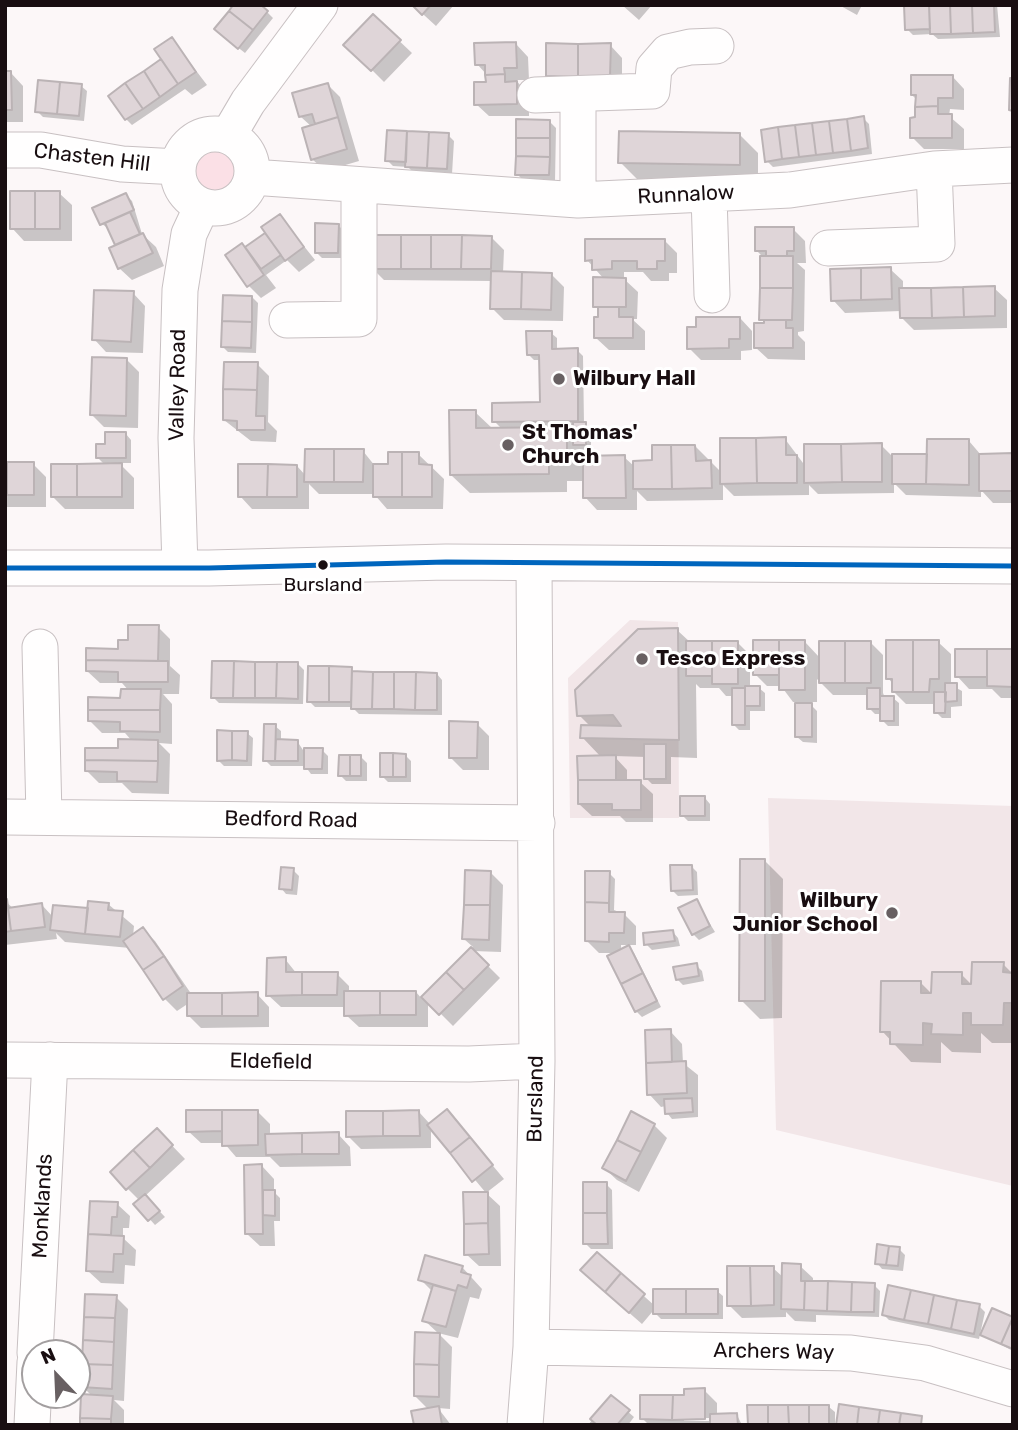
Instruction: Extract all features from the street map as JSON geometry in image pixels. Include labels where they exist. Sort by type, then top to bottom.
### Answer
[{"type":"street","points":[[228,136],[309,9]]},
{"type":"street","points":[[535,94],[578,95],[652,91],[654,68],[668,52],[690,47],[716,46]]},
{"type":"street","points":[[578,95],[578,200]]},
{"type":"street","points":[[217,134],[228,136],[248,152],[252,177],[249,188],[234,203],[224,208],[202,206],[184,191],[178,167],[181,156],[196,139],[217,134]]},
{"type":"street","name":"Chasten Hill","points":[[5,150],[41,150],[122,164],[178,167]]},
{"type":"street","name":"Runnalow","points":[[252,177],[578,200],[790,190],[934,169],[1013,166]]},
{"type":"street","points":[[828,248],[937,244],[934,169]]},
{"type":"street","points":[[288,320],[359,319],[359,186]]},
{"type":"street","points":[[709,195],[712,295]]},
{"type":"street","name":"Valley Road","points":[[180,568],[176,438],[180,290],[189,234],[202,206]]},
{"type":"street","points":[[5,568],[180,568],[446,562],[1013,566]]},
{"type":"street","name":"Bursland","points":[[525,1425],[531,1347],[537,1061],[534,564]]},
{"type":"street","points":[[40,647],[44,817]]},
{"type":"street","name":"Bedford Road","points":[[5,817],[537,823]]},
{"type":"street","name":"Eldefield","points":[[5,1060],[469,1064],[537,1061]]},
{"type":"street","name":"Monklands","points":[[36,1339],[50,1060]]},
{"type":"street","name":"Archers Way","points":[[531,1347],[851,1353],[925,1363],[1013,1389]]},
{"type":"shaded area","points":[[215,147],[232,154],[239,171],[232,188],[215,195],[198,188],[191,171],[198,154]]},
{"type":"shaded area","points":[[630,620],[678,622],[679,818],[570,818],[568,678]]},
{"type":"shaded area","name":"Wilbury Junior School","points":[[768,798],[1013,806],[1013,1186],[776,1130]]},
{"type":"building","points":[[233,5],[261,5],[268,11],[253,30],[229,11]]},
{"type":"building","points":[[412,5],[431,5],[422,15]]},
{"type":"building","points":[[904,5],[929,5],[930,29],[905,30]]},
{"type":"building","points":[[929,5],[950,5],[951,34],[930,34]]},
{"type":"building","points":[[950,5],[972,5],[973,33],[951,34]]},
{"type":"building","points":[[972,5],[994,5],[995,32],[973,33]]},
{"type":"building","points":[[229,11],[253,30],[238,49],[214,29]]},
{"type":"building","points":[[373,14],[401,40],[371,71],[343,45]]},
{"type":"building","points":[[172,37],[196,72],[178,84],[154,49]]},
{"type":"building","points":[[516,42],[517,68],[504,68],[505,74],[485,75],[485,65],[475,65],[474,43]]},
{"type":"building","points":[[546,43],[578,44],[578,77],[546,76]]},
{"type":"building","points":[[611,43],[610,77],[578,77],[578,44]]},
{"type":"building","points":[[161,59],[178,84],[160,97],[144,71]]},
{"type":"building","points":[[5,71],[11,71],[12,110],[5,110]]},
{"type":"building","points":[[144,71],[160,97],[143,109],[125,83]]},
{"type":"building","points":[[505,74],[505,82],[517,81],[517,104],[474,105],[474,82],[486,82],[485,75]]},
{"type":"building","points":[[911,75],[953,75],[953,98],[938,98],[938,106],[915,107],[916,95],[911,95]]},
{"type":"building","points":[[1010,78],[1013,78],[1013,111],[1009,110]]},
{"type":"building","points":[[38,80],[60,82],[57,114],[35,112]]},
{"type":"building","points":[[60,82],[82,84],[79,116],[57,114]]},
{"type":"building","points":[[125,83],[143,109],[125,120],[108,96]]},
{"type":"building","points":[[328,83],[338,117],[315,124],[312,114],[299,117],[292,93]]},
{"type":"building","points":[[938,106],[938,114],[952,114],[952,138],[910,138],[910,118],[915,117],[915,107]]},
{"type":"building","points":[[864,116],[868,148],[851,151],[847,119]]},
{"type":"building","points":[[338,117],[347,149],[311,160],[302,128]]},
{"type":"building","points":[[516,119],[550,120],[550,138],[516,138]]},
{"type":"building","points":[[847,119],[851,151],[833,153],[829,121]]},
{"type":"building","points":[[829,121],[833,153],[816,155],[812,123]]},
{"type":"building","points":[[812,123],[816,155],[799,157],[795,125]]},
{"type":"building","points":[[795,125],[799,157],[782,159],[778,127]]},
{"type":"building","points":[[778,127],[782,159],[765,162],[761,130]]},
{"type":"building","points":[[387,130],[407,131],[406,162],[385,161]]},
{"type":"building","points":[[407,131],[429,132],[427,168],[405,167]]},
{"type":"building","points":[[619,131],[740,133],[740,165],[618,163]]},
{"type":"building","points":[[429,132],[449,133],[447,169],[427,168]]},
{"type":"building","points":[[516,138],[550,138],[550,157],[516,156]]},
{"type":"building","points":[[516,156],[550,157],[549,175],[515,175]]},
{"type":"building","points":[[10,191],[35,191],[35,229],[10,229]]},
{"type":"building","points":[[35,191],[60,191],[60,229],[35,229]]},
{"type":"building","points":[[126,193],[134,210],[100,225],[92,208]]},
{"type":"building","points":[[130,212],[140,234],[115,245],[105,223]]},
{"type":"building","points":[[280,214],[304,247],[285,261],[261,227]]},
{"type":"building","points":[[315,223],[339,224],[338,253],[315,253]]},
{"type":"building","points":[[755,227],[794,227],[794,251],[787,251],[787,256],[766,256],[766,251],[755,251]]},
{"type":"building","points":[[143,233],[153,253],[118,269],[109,248]]},
{"type":"building","points":[[265,233],[281,255],[261,269],[245,247]]},
{"type":"building","points":[[370,235],[401,235],[401,269],[370,269]]},
{"type":"building","points":[[401,235],[431,235],[431,269],[401,269]]},
{"type":"building","points":[[431,235],[462,235],[461,269],[431,269]]},
{"type":"building","points":[[462,235],[492,236],[491,269],[461,269]]},
{"type":"building","points":[[585,239],[665,239],[665,261],[657,261],[657,269],[637,269],[637,261],[612,261],[612,269],[592,270],[592,260],[585,261]]},
{"type":"building","points":[[242,243],[264,275],[247,287],[225,255]]},
{"type":"building","points":[[760,256],[793,256],[793,288],[760,288]]},
{"type":"building","points":[[891,267],[892,299],[861,300],[861,268]]},
{"type":"building","points":[[861,268],[861,300],[831,301],[830,269]]},
{"type":"building","points":[[491,271],[522,272],[521,309],[490,309]]},
{"type":"building","points":[[522,272],[552,273],[551,310],[521,309]]},
{"type":"building","points":[[593,277],[626,278],[626,307],[593,307]]},
{"type":"building","points":[[995,286],[995,316],[964,317],[963,287]]},
{"type":"building","points":[[963,287],[964,317],[932,318],[931,288]]},
{"type":"building","points":[[760,288],[793,288],[792,320],[759,320]]},
{"type":"building","points":[[899,288],[931,288],[932,318],[900,318]]},
{"type":"building","points":[[94,290],[134,291],[131,342],[92,340]]},
{"type":"building","points":[[223,295],[252,296],[252,322],[222,321]]},
{"type":"building","points":[[598,307],[619,307],[619,317],[633,317],[633,338],[594,338],[594,317],[598,317]]},
{"type":"building","points":[[696,317],[740,317],[740,339],[729,339],[729,348],[687,349],[687,327],[696,327]]},
{"type":"building","points":[[764,320],[786,320],[786,328],[793,328],[793,348],[754,348],[754,323],[764,323]]},
{"type":"building","points":[[222,321],[252,322],[251,348],[221,347]]},
{"type":"building","name":"Wilbury Hall","points":[[526,331],[552,331],[552,349],[578,348],[578,421],[492,422],[492,403],[540,402],[539,355],[527,355]]},
{"type":"building","points":[[92,357],[127,358],[126,416],[90,415]]},
{"type":"building","points":[[224,362],[258,362],[257,390],[223,389]]},
{"type":"building","points":[[223,389],[257,390],[256,416],[265,416],[265,430],[237,430],[237,421],[223,420]]},
{"type":"building","name":"St Thomas' Church","points":[[449,410],[476,410],[476,428],[567,427],[567,463],[549,463],[549,474],[450,475]]},
{"type":"building","points":[[573,422],[586,422],[586,445],[573,445]]},
{"type":"building","points":[[105,432],[126,432],[126,458],[96,458],[96,444],[105,444]]},
{"type":"building","points":[[786,437],[786,455],[797,455],[797,483],[757,483],[756,438]]},
{"type":"building","points":[[720,438],[756,438],[757,483],[720,484]]},
{"type":"building","points":[[927,439],[969,439],[969,485],[926,484]]},
{"type":"building","points":[[882,443],[882,482],[842,482],[841,444]]},
{"type":"building","points":[[804,444],[841,444],[842,482],[804,483]]},
{"type":"building","points":[[652,445],[671,445],[672,489],[633,489],[633,461],[652,460]]},
{"type":"building","points":[[671,445],[695,445],[696,461],[711,460],[712,488],[672,489]]},
{"type":"building","points":[[305,449],[334,449],[334,482],[304,482]]},
{"type":"building","points":[[334,449],[364,449],[363,482],[334,482]]},
{"type":"building","points":[[388,452],[402,452],[402,497],[373,497],[373,464],[388,464]]},
{"type":"building","points":[[402,452],[419,452],[419,464],[432,465],[432,497],[402,497]]},
{"type":"building","points":[[1013,453],[1013,491],[979,491],[979,454]]},
{"type":"building","points":[[892,454],[927,454],[926,484],[892,484]]},
{"type":"building","points":[[625,455],[626,498],[583,498],[583,456]]},
{"type":"building","points":[[7,462],[34,462],[34,495],[7,495]]},
{"type":"building","points":[[122,463],[122,497],[77,497],[77,464]]},
{"type":"building","points":[[51,464],[77,464],[77,497],[51,497]]},
{"type":"building","points":[[238,464],[268,464],[267,497],[238,497]]},
{"type":"building","points":[[268,464],[297,465],[297,497],[267,497]]},
{"type":"building","points":[[128,625],[159,625],[158,661],[86,660],[86,648],[118,649],[118,640],[128,640]]},
{"type":"building","name":"Tesco Express","points":[[678,628],[679,740],[580,738],[581,725],[621,726],[613,715],[577,716],[575,690],[638,629]]},
{"type":"building","points":[[753,640],[779,640],[779,675],[753,675]]},
{"type":"building","points":[[779,640],[805,640],[805,690],[779,690]]},
{"type":"building","points":[[886,640],[913,640],[913,692],[892,692],[892,679],[886,679]]},
{"type":"building","points":[[913,640],[939,640],[939,679],[930,679],[929,692],[913,692]]},
{"type":"building","points":[[686,641],[712,641],[712,676],[686,676]]},
{"type":"building","points":[[712,641],[738,641],[738,684],[712,684]]},
{"type":"building","points":[[819,641],[845,641],[845,683],[819,683]]},
{"type":"building","points":[[845,641],[871,641],[871,683],[845,683]]},
{"type":"building","points":[[955,649],[987,649],[987,677],[955,677]]},
{"type":"building","points":[[987,649],[1013,649],[1013,687],[987,686]]},
{"type":"building","points":[[86,660],[168,661],[168,682],[118,682],[118,672],[86,671]]},
{"type":"building","points":[[212,661],[234,661],[233,698],[211,698]]},
{"type":"building","points":[[234,661],[255,662],[255,698],[233,698]]},
{"type":"building","points":[[255,662],[277,662],[276,698],[255,698]]},
{"type":"building","points":[[277,662],[298,662],[298,699],[276,698]]},
{"type":"building","points":[[308,666],[329,666],[329,702],[307,702]]},
{"type":"building","points":[[329,666],[352,667],[351,702],[329,702]]},
{"type":"building","points":[[352,671],[373,672],[372,709],[351,709]]},
{"type":"building","points":[[373,672],[394,672],[394,709],[372,709]]},
{"type":"building","points":[[394,672],[416,672],[415,710],[394,709]]},
{"type":"building","points":[[416,672],[437,673],[437,710],[415,710]]},
{"type":"building","points":[[945,683],[957,683],[957,701],[945,702]]},
{"type":"building","points":[[745,686],[760,686],[760,706],[745,706]]},
{"type":"building","points":[[732,688],[745,688],[745,725],[732,725]]},
{"type":"building","points":[[867,688],[880,688],[880,709],[867,709]]},
{"type":"building","points":[[121,689],[161,689],[160,710],[88,710],[88,697],[120,698]]},
{"type":"building","points":[[934,692],[946,692],[945,713],[934,713]]},
{"type":"building","points":[[880,696],[894,696],[894,721],[880,721]]},
{"type":"building","points":[[795,703],[812,703],[812,737],[795,737]]},
{"type":"building","points":[[88,710],[160,710],[160,732],[120,731],[120,722],[88,721]]},
{"type":"building","points":[[449,721],[478,722],[477,758],[449,758]]},
{"type":"building","points":[[264,724],[276,724],[275,761],[263,761]]},
{"type":"building","points":[[217,730],[232,731],[232,760],[217,761]]},
{"type":"building","points":[[232,731],[248,731],[247,761],[232,760]]},
{"type":"building","points":[[118,739],[158,740],[158,761],[85,760],[85,748],[118,748]]},
{"type":"building","points":[[276,739],[298,740],[298,761],[275,761]]},
{"type":"building","points":[[644,744],[666,744],[666,779],[644,779]]},
{"type":"building","points":[[304,748],[323,748],[322,769],[304,769]]},
{"type":"building","points":[[380,753],[393,753],[393,777],[380,777]]},
{"type":"building","points":[[393,753],[406,754],[406,777],[393,777]]},
{"type":"building","points":[[339,755],[350,755],[350,776],[338,776]]},
{"type":"building","points":[[350,755],[361,755],[361,776],[350,776]]},
{"type":"building","points":[[616,755],[616,780],[578,780],[577,756]]},
{"type":"building","points":[[85,760],[158,761],[157,782],[117,781],[117,772],[85,771]]},
{"type":"building","points":[[578,780],[641,780],[641,810],[612,810],[612,804],[578,804]]},
{"type":"building","points":[[680,796],[705,796],[705,816],[680,816]]},
{"type":"building","points":[[740,859],[765,859],[765,1001],[739,1001]]},
{"type":"building","points":[[670,865],[692,865],[693,890],[671,891]]},
{"type":"building","points":[[281,867],[294,868],[292,890],[279,889]]},
{"type":"building","points":[[465,870],[491,871],[490,905],[464,905]]},
{"type":"building","points":[[585,871],[610,871],[609,903],[585,902]]},
{"type":"building","points":[[7,899],[11,931],[5,932],[5,900]]},
{"type":"building","points":[[697,899],[710,926],[692,935],[678,908]]},
{"type":"building","points":[[88,901],[109,903],[108,910],[123,911],[120,937],[85,934]]},
{"type":"building","points":[[585,902],[609,903],[609,912],[625,912],[624,933],[609,933],[609,942],[585,941]]},
{"type":"building","points":[[42,903],[45,927],[11,931],[8,908]]},
{"type":"building","points":[[53,905],[88,908],[85,934],[50,930]]},
{"type":"building","points":[[464,905],[490,905],[489,940],[462,939]]},
{"type":"building","points":[[143,927],[164,956],[143,970],[123,941]]},
{"type":"building","points":[[673,930],[675,941],[644,945],[643,933]]},
{"type":"building","points":[[629,945],[643,973],[621,984],[607,956]]},
{"type":"building","points":[[471,947],[489,965],[464,990],[446,972]]},
{"type":"building","points":[[164,956],[183,986],[163,1000],[143,970]]},
{"type":"building","points":[[286,957],[286,972],[302,972],[302,995],[266,996],[267,958]]},
{"type":"building","points":[[972,962],[1004,962],[1003,972],[1013,973],[1013,1014],[1012,1003],[1004,1003],[1003,1025],[971,1025],[971,1013],[963,1013],[963,1035],[931,1034],[932,1024],[923,1023],[923,1045],[890,1044],[890,1032],[880,1032],[881,981],[921,981],[921,993],[931,993],[932,972],[962,972],[962,984],[971,984]]},
{"type":"building","points":[[697,963],[699,976],[676,980],[673,967]]},
{"type":"building","points":[[302,972],[338,972],[337,995],[302,995]]},
{"type":"building","points":[[446,972],[464,990],[439,1015],[421,997]]},
{"type":"building","points":[[643,973],[657,1001],[635,1012],[621,984]]},
{"type":"building","points":[[344,991],[380,991],[380,1015],[344,1016]]},
{"type":"building","points":[[380,991],[416,991],[416,1015],[380,1015]]},
{"type":"building","points":[[258,992],[258,1016],[222,1016],[222,993]]},
{"type":"building","points":[[187,993],[222,993],[222,1016],[187,1016]]},
{"type":"building","points":[[671,1029],[672,1062],[646,1063],[645,1030]]},
{"type":"building","points":[[686,1061],[687,1093],[647,1095],[646,1063]]},
{"type":"building","points":[[692,1098],[693,1112],[665,1114],[664,1099]]},
{"type":"building","points":[[447,1109],[470,1137],[450,1153],[427,1125]]},
{"type":"building","points":[[186,1110],[222,1110],[222,1131],[186,1132]]},
{"type":"building","points":[[222,1110],[258,1110],[258,1145],[222,1146]]},
{"type":"building","points":[[419,1110],[420,1136],[383,1136],[383,1111]]},
{"type":"building","points":[[346,1111],[383,1111],[383,1136],[346,1137]]},
{"type":"building","points":[[631,1111],[655,1124],[641,1152],[617,1140]]},
{"type":"building","points":[[157,1128],[173,1145],[150,1168],[133,1150]]},
{"type":"building","points":[[339,1132],[339,1154],[302,1154],[302,1133]]},
{"type":"building","points":[[302,1133],[302,1154],[266,1155],[265,1134]]},
{"type":"building","points":[[470,1137],[493,1165],[472,1182],[450,1153]]},
{"type":"building","points":[[617,1140],[641,1152],[626,1181],[602,1168]]},
{"type":"building","points":[[133,1150],[150,1168],[126,1190],[110,1172]]},
{"type":"building","points":[[262,1164],[263,1234],[245,1234],[244,1165]]},
{"type":"building","points":[[583,1182],[607,1182],[607,1213],[583,1213]]},
{"type":"building","points":[[263,1190],[275,1190],[275,1216],[263,1215]]},
{"type":"building","points":[[463,1192],[488,1192],[488,1223],[464,1224]]},
{"type":"building","points":[[145,1194],[160,1211],[148,1221],[133,1204]]},
{"type":"building","points":[[90,1201],[118,1202],[117,1217],[112,1217],[111,1235],[88,1234]]},
{"type":"building","points":[[583,1213],[607,1213],[608,1244],[583,1244]]},
{"type":"building","points":[[488,1223],[489,1254],[464,1255],[464,1224]]},
{"type":"building","points":[[88,1234],[124,1236],[123,1254],[114,1254],[113,1272],[86,1271]]},
{"type":"building","points":[[877,1244],[889,1246],[886,1265],[875,1264]]},
{"type":"building","points":[[889,1246],[900,1247],[898,1266],[886,1265]]},
{"type":"building","points":[[597,1252],[621,1273],[605,1292],[580,1270]]},
{"type":"building","points":[[425,1255],[463,1266],[461,1272],[471,1275],[467,1288],[458,1285],[456,1291],[418,1280]]},
{"type":"building","points":[[782,1263],[801,1264],[801,1281],[805,1281],[804,1310],[781,1309]]},
{"type":"building","points":[[727,1266],[750,1266],[751,1306],[727,1306]]},
{"type":"building","points":[[750,1266],[774,1266],[774,1305],[751,1306]]},
{"type":"building","points":[[621,1273],[645,1294],[629,1313],[605,1292]]},
{"type":"building","points":[[805,1281],[828,1281],[827,1311],[804,1310]]},
{"type":"building","points":[[828,1281],[852,1282],[851,1312],[827,1311]]},
{"type":"building","points":[[852,1282],[875,1283],[874,1312],[851,1312]]},
{"type":"building","points":[[433,1285],[456,1291],[446,1327],[422,1321]]},
{"type":"building","points":[[888,1285],[911,1290],[904,1320],[882,1315]]},
{"type":"building","points":[[653,1289],[686,1289],[686,1314],[653,1314]]},
{"type":"building","points":[[686,1289],[718,1289],[718,1314],[686,1314]]},
{"type":"building","points":[[911,1290],[934,1295],[928,1324],[904,1320]]},
{"type":"building","points":[[85,1294],[117,1295],[115,1318],[84,1317]]},
{"type":"building","points":[[934,1295],[957,1300],[951,1329],[928,1324]]},
{"type":"building","points":[[957,1300],[980,1304],[974,1334],[951,1329]]},
{"type":"building","points":[[992,1308],[1013,1317],[1001,1344],[980,1335]]},
{"type":"building","points":[[84,1317],[115,1318],[114,1342],[83,1339]]},
{"type":"building","points":[[1013,1317],[1013,1349],[1001,1344]]},
{"type":"building","points":[[415,1332],[440,1333],[439,1365],[414,1364]]},
{"type":"building","points":[[91,1341],[114,1342],[113,1365],[91,1364]]},
{"type":"building","points":[[91,1364],[113,1365],[112,1389],[91,1388]]},
{"type":"building","points":[[414,1364],[439,1365],[439,1397],[414,1396]]},
{"type":"building","points":[[705,1388],[705,1419],[672,1420],[673,1395],[684,1395],[684,1389]]},
{"type":"building","points":[[91,1395],[113,1396],[111,1419],[80,1418],[80,1409],[91,1409]]},
{"type":"building","points":[[611,1395],[630,1410],[617,1425],[597,1425],[590,1419]]},
{"type":"building","points":[[640,1395],[673,1395],[672,1420],[640,1419]]},
{"type":"building","points":[[839,1404],[859,1407],[857,1425],[836,1425]]},
{"type":"building","points":[[747,1405],[768,1405],[768,1425],[748,1425]]},
{"type":"building","points":[[768,1405],[788,1405],[789,1425],[768,1425]]},
{"type":"building","points":[[788,1405],[809,1405],[809,1425],[789,1425]]},
{"type":"building","points":[[809,1405],[829,1405],[829,1425],[809,1425]]},
{"type":"building","points":[[439,1406],[442,1425],[414,1425],[411,1411]]},
{"type":"building","points":[[859,1407],[880,1410],[878,1425],[857,1425]]},
{"type":"building","points":[[880,1410],[901,1413],[899,1425],[878,1425]]},
{"type":"building","points":[[737,1413],[738,1425],[710,1425],[710,1414]]},
{"type":"building","points":[[901,1413],[922,1416],[921,1425],[899,1425]]},
{"type":"building","points":[[80,1418],[111,1419],[111,1425],[80,1425]]},
{"type":"transit line","points":[[5,568],[209,568],[446,562],[1013,566]]},
{"type":"place","name":"Wilbury Hall","points":[[559,379]]},
{"type":"place","name":"St Thomas' Church","points":[[508,445]]},
{"type":"place","name":"Bursland","points":[[323,565]]},
{"type":"place","name":"Tesco Express","points":[[642,659]]},
{"type":"place","name":"Wilbury Junior School","points":[[892,913]]}]
